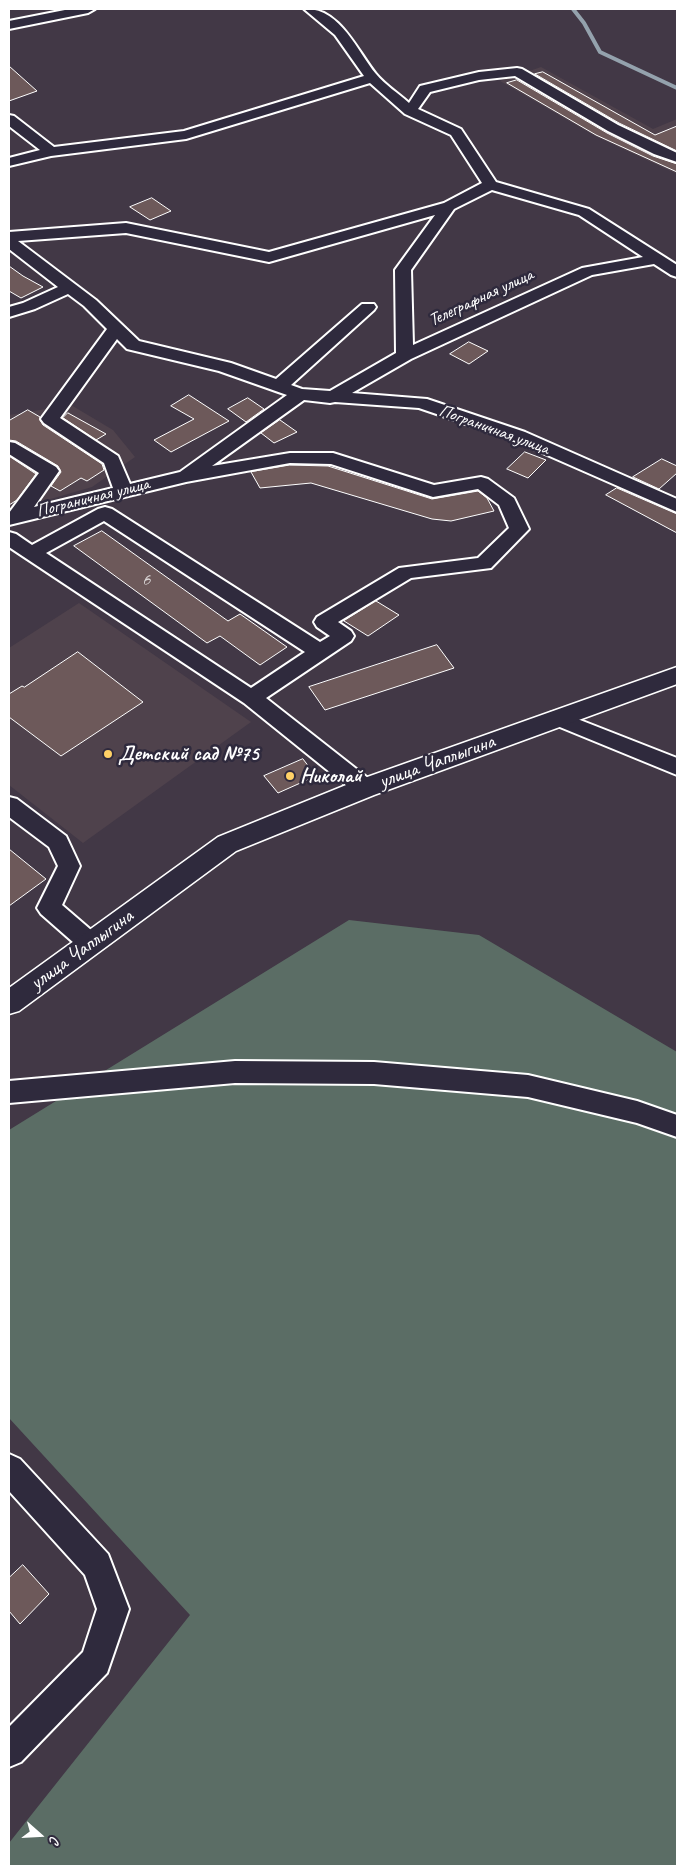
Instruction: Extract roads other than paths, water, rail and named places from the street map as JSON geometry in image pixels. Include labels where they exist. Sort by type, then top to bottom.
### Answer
[{"type":"main road","name":"улица Чаплыгина","points":[[9,1003],[227,844],[365,788],[677,674]]},
{"type":"street","points":[[9,25],[88,9]]},
{"type":"street","points":[[311,9],[340,32],[372,78],[410,111],[456,132],[491,184],[584,212],[677,272]]},
{"type":"street","points":[[410,111],[425,89],[479,76],[517,72],[613,128],[677,158]]},
{"type":"street","points":[[9,162],[51,152],[186,135],[372,78]]},
{"type":"street","points":[[9,119],[51,152]]},
{"type":"street","points":[[659,151],[677,143]]},
{"type":"street","points":[[9,237],[126,228],[269,257],[448,206],[491,184]]},
{"type":"street","points":[[406,355],[403,270],[448,206]]},
{"type":"street","name":"Пограничная улица","points":[[9,242],[90,303],[133,345],[225,367],[300,394],[330,398],[421,403],[519,436],[677,506]]},
{"type":"street","name":"Телеграфная улица","points":[[330,398],[406,355],[588,271],[658,259]]},
{"type":"street","points":[[9,312],[29,306],[70,287]]},
{"type":"street","points":[[278,386],[368,307]]},
{"type":"street","points":[[116,329],[50,419],[112,460],[123,491]]},
{"type":"street","name":"Пограничная улица","points":[[13,518],[186,476],[300,394]]},
{"type":"street","points":[[9,447],[50,471],[13,518]]},
{"type":"street","points":[[186,476],[290,458],[333,459],[433,491],[481,483],[507,502],[519,530],[484,564],[406,572],[324,622],[344,636],[252,698]]},
{"type":"street","points":[[32,553],[105,513],[320,652]]},
{"type":"street","points":[[9,538],[252,698],[365,788]]},
{"type":"street","points":[[557,718],[677,767]]},
{"type":"street","points":[[9,805],[58,842],[69,866],[49,908],[90,943]]},
{"type":"street","points":[[9,1092],[235,1072],[374,1073],[528,1086],[637,1112],[677,1126]]},
{"type":"street","points":[[9,1469],[97,1565],[113,1609],[96,1662],[9,1750]]},
{"type":"waterway","points":[[573,9],[584,23],[600,52],[677,88]]},
{"type":"place","name":"Детский сад №75","points":[[108,754]]},
{"type":"place","name":"Николай","points":[[290,776]]}]
